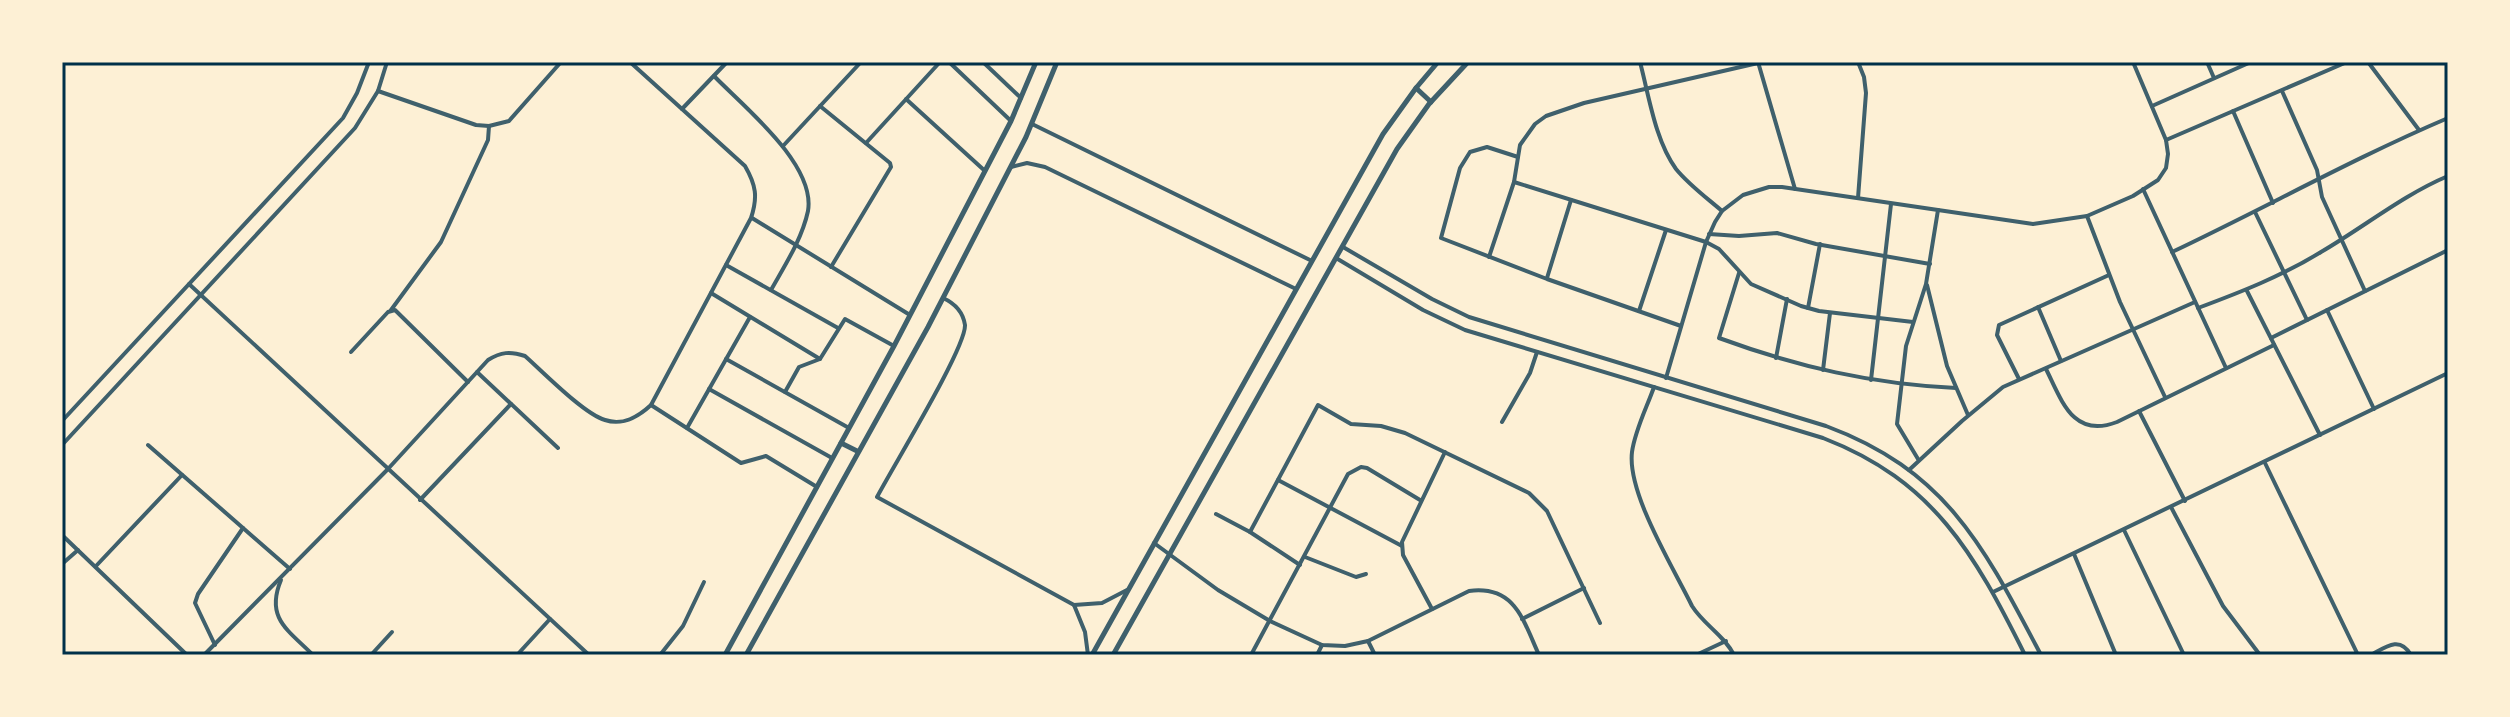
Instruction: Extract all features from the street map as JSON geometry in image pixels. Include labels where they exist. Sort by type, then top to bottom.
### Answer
[{"type":"street","points":[[62,421],[343,118],[369,62]]},
{"type":"street","points":[[62,445],[355,128],[378,91],[387,62]]},
{"type":"street","points":[[378,91],[476,125],[489,126],[509,121],[561,62]]},
{"type":"street","points":[[204,655],[387,470],[488,360],[499,353],[512,352],[525,356],[590,412],[605,421],[630,420],[651,405],[751,218],[757,200],[754,182],[745,166],[630,62]]},
{"type":"street","points":[[682,109],[727,62]]},
{"type":"street","points":[[783,146],[861,62]]},
{"type":"street","points":[[866,143],[940,62]]},
{"type":"street","points":[[949,62],[1011,121]]},
{"type":"street","points":[[983,62],[1021,98]]},
{"type":"street","points":[[725,655],[894,346],[1011,121],[1036,62]]},
{"type":"street","points":[[746,655],[943,298],[1032,124],[1057,62]]},
{"type":"street","points":[[1090,655],[1383,134],[1438,62]]},
{"type":"street","points":[[1113,655],[1397,149],[1431,102],[1468,62]]},
{"type":"street","points":[[1640,62],[1670,159],[1689,182],[1722,211]]},
{"type":"street","points":[[1489,257],[1514,182],[1520,145],[1527,133],[1546,116],[1584,103],[1758,62],[1795,189]]},
{"type":"street","points":[[1858,62],[1866,93],[1858,198]]},
{"type":"street","points":[[1666,378],[1709,234],[1722,211],[1743,195],[1769,187],[1795,189],[2033,224],[2087,216],[2120,203],[2158,180],[2166,168],[2166,140],[2133,62]]},
{"type":"street","points":[[2207,62],[2214,79]]},
{"type":"street","points":[[2152,106],[2251,62]]},
{"type":"street","points":[[2166,140],[2347,62]]},
{"type":"street","points":[[2368,62],[2419,130]]},
{"type":"street","points":[[714,76],[783,146],[805,186],[808,208],[796,246],[771,290]]},
{"type":"street","points":[[1416,88],[1431,102]]},
{"type":"street","points":[[2282,91],[2320,180],[2322,197],[2365,291]]},
{"type":"street","points":[[906,99],[985,171]]},
{"type":"street","points":[[820,106],[891,167],[831,267]]},
{"type":"street","points":[[2233,111],[2273,203]]},
{"type":"street","points":[[2172,252],[2320,180],[2357,158],[2448,118]]},
{"type":"street","points":[[1032,124],[1312,261]]},
{"type":"street","points":[[351,352],[391,310],[441,242],[488,140],[489,126]]},
{"type":"street","points":[[1518,157],[1487,147],[1470,152],[1460,168],[1441,238],[1681,326]]},
{"type":"street","points":[[1011,167],[1027,163],[1045,167],[1296,289]]},
{"type":"street","points":[[2198,308],[2284,273],[2342,240],[2415,192],[2448,176]]},
{"type":"street","points":[[1514,182],[1706,242],[1731,260],[1751,284],[1808,308],[1913,322]]},
{"type":"street","points":[[2143,189],[2226,368]]},
{"type":"street","points":[[1547,279],[1571,200]]},
{"type":"street","points":[[1871,380],[1891,203]]},
{"type":"street","points":[[1918,459],[1897,424],[1913,322],[1926,284],[1938,210]]},
{"type":"street","points":[[2255,212],[2307,320]]},
{"type":"street","points":[[2087,216],[2132,329],[2165,398]]},
{"type":"street","points":[[751,218],[910,315]]},
{"type":"street","points":[[1638,312],[1666,230]]},
{"type":"street","points":[[1709,234],[1739,236],[1777,233],[1930,264]]},
{"type":"street","points":[[1808,308],[1820,244]]},
{"type":"street","points":[[1342,247],[1432,299],[1482,321],[1826,426],[1873,446],[1909,470],[1962,520],[1982,546],[2041,655]]},
{"type":"street","points":[[2271,338],[2448,250]]},
{"type":"street","points":[[1336,258],[1423,310],[1479,335],[1823,438],[1872,460],[1915,490],[1967,548],[2025,655]]},
{"type":"street","points":[[726,265],[838,328]]},
{"type":"street","points":[[1739,273],[1719,338],[1823,370],[1902,385],[1956,388]]},
{"type":"street","points":[[2019,379],[1997,335],[2003,322],[2109,275]]},
{"type":"street","points":[[189,284],[589,655]]},
{"type":"street","points":[[1926,284],[1942,351],[1968,415]]},
{"type":"street","points":[[2247,290],[2320,435]]},
{"type":"street","points":[[711,293],[820,359]]},
{"type":"street","points":[[943,298],[960,310],[965,327],[953,360],[877,497],[1074,605],[1102,603],[1127,590]]},
{"type":"street","points":[[1776,358],[1787,299]]},
{"type":"street","points":[[1909,470],[1968,415],[2019,379],[2195,302]]},
{"type":"street","points":[[2038,307],[2061,361]]},
{"type":"street","points":[[391,310],[395,310],[468,382]]},
{"type":"street","points":[[2327,310],[2374,409]]},
{"type":"street","points":[[1823,370],[1830,313]]},
{"type":"street","points":[[687,428],[750,317]]},
{"type":"street","points":[[785,392],[799,367],[820,359],[843,320],[848,319],[894,346]]},
{"type":"street","points":[[1479,335],[1482,321]]},
{"type":"street","points":[[2046,369],[2070,415],[2087,425],[2107,426],[2274,345]]},
{"type":"street","points":[[1502,422],[1530,373],[1537,352]]},
{"type":"street","points":[[726,359],[849,428]]},
{"type":"street","points":[[477,372],[558,448]]},
{"type":"street","points":[[1993,592],[2448,373]]},
{"type":"street","points":[[1654,387],[1632,450],[1632,475],[1640,499],[1692,606],[1699,618],[1726,641],[1734,655]]},
{"type":"street","points":[[709,389],[832,459]]},
{"type":"street","points":[[420,500],[511,404]]},
{"type":"street","points":[[651,405],[741,463],[766,456],[817,487]]},
{"type":"street","points":[[1250,532],[1318,405],[1351,424],[1393,429],[1518,487],[1539,501],[1547,511],[1600,623]]},
{"type":"street","points":[[2139,411],[2185,501]]},
{"type":"street","points":[[1823,438],[1826,426]]},
{"type":"street","points":[[841,443],[857,451]]},
{"type":"street","points":[[148,445],[290,569]]},
{"type":"street","points":[[1432,609],[1403,555],[1402,546],[1420,500],[1445,452]]},
{"type":"street","points":[[2264,462],[2358,655]]},
{"type":"street","points":[[1251,655],[1348,474],[1361,467],[1420,500]]},
{"type":"street","points":[[95,567],[182,475]]},
{"type":"street","points":[[1278,480],[1402,546]]},
{"type":"street","points":[[2171,507],[2223,606],[2260,655]]},
{"type":"street","points":[[1216,514],[1300,565]]},
{"type":"street","points":[[215,645],[195,603],[243,528]]},
{"type":"street","points":[[2124,530],[2184,655]]},
{"type":"street","points":[[62,535],[187,655]]},
{"type":"street","points":[[1154,543],[1218,590],[1270,621],[1322,645],[1345,646],[1368,641],[1469,591],[1480,590],[1506,597],[1522,619],[1539,655]]},
{"type":"street","points":[[62,564],[78,550]]},
{"type":"street","points":[[2074,554],[2116,655]]},
{"type":"street","points":[[1305,557],[1356,577],[1366,574]]},
{"type":"street","points":[[282,577],[276,591],[277,620],[313,655]]},
{"type":"street","points":[[660,655],[683,626],[704,582]]},
{"type":"street","points":[[1522,619],[1584,588]]},
{"type":"street","points":[[1074,605],[1090,655]]},
{"type":"street","points":[[517,655],[550,619]]},
{"type":"street","points":[[371,655],[392,632]]},
{"type":"street","points":[[1368,641],[1375,655]]},
{"type":"street","points":[[1696,655],[1726,641]]},
{"type":"street","points":[[2371,655],[2393,643],[2400,643],[2411,655]]},
{"type":"street","points":[[1317,655],[1322,645]]}]
